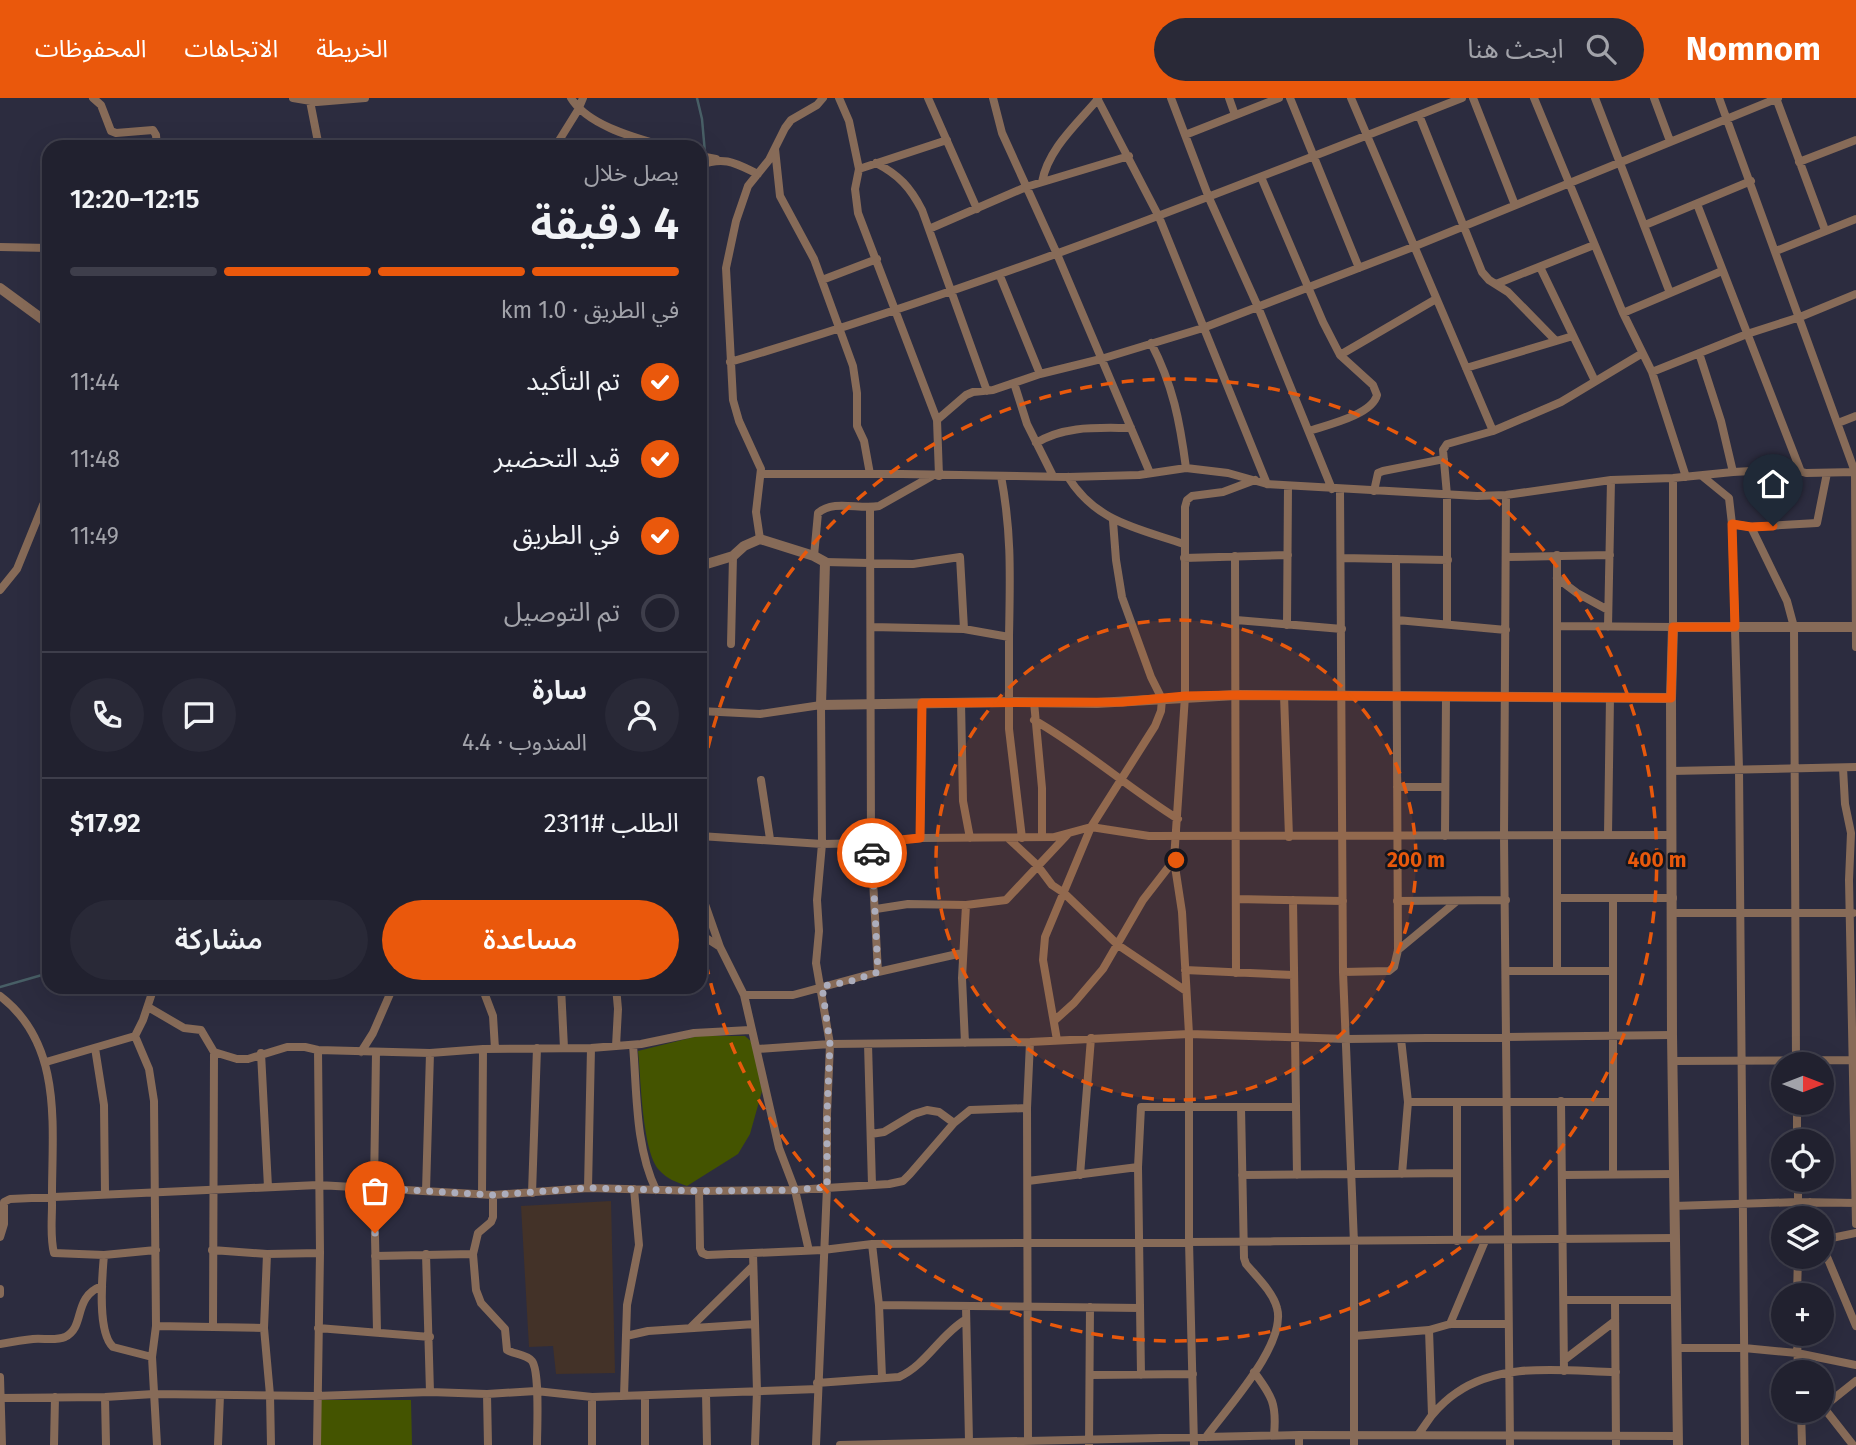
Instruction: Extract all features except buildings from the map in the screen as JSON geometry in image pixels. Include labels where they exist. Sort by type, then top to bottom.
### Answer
[{"type":"street","points":[[93,98],[101,106],[111,131],[116,133],[153,130],[156,140]]},
{"type":"street","points":[[293,98],[315,101],[365,98]]},
{"type":"street","points":[[571,98],[579,110],[622,134],[643,140]]},
{"type":"street","points":[[560,140],[579,110],[583,98]]},
{"type":"street","points":[[760,539],[757,512],[760,464],[739,421],[733,400],[726,286],[729,245],[744,195],[791,120],[817,105],[823,98]]},
{"type":"street","points":[[839,98],[849,121],[859,169],[855,189],[858,213],[937,420],[936,476]]},
{"type":"street","points":[[928,98],[977,209]]},
{"type":"street","points":[[993,98],[1002,133],[1057,254],[1150,473]]},
{"type":"street","points":[[1171,98],[1209,198],[1336,489],[1341,558],[1343,972],[1353,1174],[1354,1445]]},
{"type":"street","points":[[1229,98],[1235,115]]},
{"type":"street","points":[[1185,135],[1279,98]]},
{"type":"street","points":[[1290,98],[1359,268]]},
{"type":"street","points":[[1350,98],[1493,431]]},
{"type":"street","points":[[730,362],[1000,276],[1209,198],[1462,98]]},
{"type":"street","points":[[1473,98],[1515,205]]},
{"type":"street","points":[[1534,98],[1623,313],[1652,372],[1686,477]]},
{"type":"street","points":[[1595,98],[1670,293]]},
{"type":"street","points":[[1654,98],[1670,141]]},
{"type":"street","points":[[1719,98],[1856,472],[1856,646]]},
{"type":"street","points":[[937,420],[966,396],[1203,328],[1413,247],[1777,98],[1825,230]]},
{"type":"street","points":[[1042,182],[1045,168],[1052,156],[1098,99],[1159,217],[1267,484]]},
{"type":"street","points":[[315,101],[318,140]]},
{"type":"street","points":[[1419,115],[1482,272],[1508,292],[1556,341]]},
{"type":"street","points":[[859,169],[947,140]]},
{"type":"street","points":[[1799,162],[1855,143]]},
{"type":"street","points":[[775,149],[780,196],[804,239],[822,280],[856,381],[857,426],[864,440],[870,474]]},
{"type":"street","points":[[929,229],[1026,187],[1129,156]]},
{"type":"street","points":[[707,157],[736,163],[758,174]]},
{"type":"street","points":[[707,162],[716,159]]},
{"type":"street","points":[[876,163],[901,177],[913,194],[929,229],[987,391]]},
{"type":"street","points":[[1261,177],[1340,355],[1376,390],[1376,400],[1356,414],[1309,431]]},
{"type":"street","points":[[1645,225],[1751,181]]},
{"type":"street","points":[[1697,204],[1801,472]]},
{"type":"street","points":[[1776,251],[1856,219]]},
{"type":"street","points":[[1496,284],[1594,245]]},
{"type":"street","points":[[0,247],[42,248]]},
{"type":"street","points":[[822,280],[877,259]]},
{"type":"street","points":[[1540,267],[1595,381]]},
{"type":"street","points":[[1623,313],[1722,271]]},
{"type":"street","points":[[1000,276],[1040,374]]},
{"type":"street","points":[[0,288],[42,319]]},
{"type":"street","points":[[1652,372],[1747,334],[1855,297]]},
{"type":"street","points":[[1340,355],[1436,299]]},
{"type":"street","points":[[1466,368],[1573,336]]},
{"type":"street","points":[[1151,344],[1168,376],[1181,427],[1186,468]]},
{"type":"street","points":[[1699,353],[1721,421],[1733,472]]},
{"type":"street","points":[[1447,623],[1447,495],[1443,450],[1447,444],[1493,431],[1561,402],[1642,354]]},
{"type":"street","points":[[1014,383],[1027,424],[1053,476]]},
{"type":"street","points":[[1838,423],[1856,416]]},
{"type":"street","points":[[1036,443],[1047,436],[1072,429],[1131,428]]},
{"type":"street","points":[[1374,491],[1378,473],[1444,459]]},
{"type":"street","points":[[761,474],[1068,477],[1150,473],[1186,468],[1228,473],[1267,484],[1288,486],[1447,495],[1506,495],[1611,480],[1792,469],[1801,472],[1856,472]]},
{"type":"street","points":[[1732,524],[1751,527],[1817,523],[1820,519],[1827,473]]},
{"type":"street","points":[[814,556],[818,513],[823,509],[831,506],[870,508],[888,502],[936,476]]},
{"type":"street","points":[[1001,476],[1011,546],[1009,729],[1022,838]]},
{"type":"street","points":[[1702,476],[1729,498],[1732,524],[1739,769],[1745,1445]]},
{"type":"street","points":[[1068,477],[1084,500],[1113,520],[1184,544]]},
{"type":"street","points":[[840,1445],[969,1441],[1194,1441],[1206,1437],[1300,1434],[1510,1435],[1616,1441],[1678,1441],[1672,1060],[1673,478]]},
{"type":"street","points":[[1194,1441],[1189,1241],[1189,1034],[1182,912],[1174,860],[1185,696],[1186,500],[1192,496],[1232,489],[1255,480]]},
{"type":"street","points":[[1608,627],[1611,480]]},
{"type":"street","points":[[1287,625],[1288,486]]},
{"type":"street","points":[[1506,495],[1504,836],[1510,1445]]},
{"type":"street","points":[[0,590],[17,569],[42,507]]},
{"type":"street","points":[[870,508],[871,843],[878,972]]},
{"type":"street","points":[[1057,1040],[1043,949],[1045,937],[1091,827],[1155,726],[1161,711],[1162,699],[1151,677],[1122,597],[1113,520]]},
{"type":"street","points":[[1751,527],[1787,600],[1794,627],[1796,1052]]},
{"type":"street","points":[[707,564],[733,556],[744,546],[760,539],[825,562],[922,564],[960,557],[964,629]]},
{"type":"street","points":[[1184,558],[1287,555]]},
{"type":"street","points":[[1557,555],[1557,971]]},
{"type":"street","points":[[1507,557],[1610,555]]},
{"type":"street","points":[[731,644],[733,556]]},
{"type":"street","points":[[1235,556],[1236,973]]},
{"type":"street","points":[[1341,558],[1448,559]]},
{"type":"street","points":[[1343,972],[1389,971],[1394,967],[1398,950],[1396,559]]},
{"type":"street","points":[[816,1445],[830,1044],[816,963],[820,932],[817,900],[822,844],[821,705],[825,562]]},
{"type":"street","points":[[1557,578],[1608,610]]},
{"type":"street","points":[[1236,620],[1342,629]]},
{"type":"street","points":[[1397,620],[1506,631]]},
{"type":"street","points":[[1558,626],[1855,626]]},
{"type":"street","points":[[871,627],[964,629],[1009,637]]},
{"type":"street","points":[[707,711],[760,714],[821,705],[1122,702],[1185,696],[1236,695],[1671,698]]},
{"type":"street","points":[[1284,695],[1289,837]]},
{"type":"street","points":[[1445,836],[1446,697]]},
{"type":"street","points":[[1608,835],[1610,697]]},
{"type":"street","points":[[961,702],[963,801],[970,838]]},
{"type":"street","points":[[1034,702],[1042,788],[1042,837]]},
{"type":"street","points":[[920,838],[922,703]]},
{"type":"street","points":[[1034,720],[1068,740],[1147,800],[1178,819]]},
{"type":"street","points":[[1671,771],[1856,767]]},
{"type":"street","points":[[1843,768],[1845,804],[1851,833],[1849,880],[1854,913],[1856,1224]]},
{"type":"street","points":[[761,780],[770,839]]},
{"type":"street","points":[[1397,787],[1445,787]]},
{"type":"street","points":[[707,836],[822,844],[871,843],[920,838],[1042,837],[1067,835],[1091,827],[1135,835],[1177,836],[1671,835]]},
{"type":"street","points":[[876,909],[908,904],[966,905],[1006,900],[1067,835]]},
{"type":"street","points":[[1009,838],[1037,865],[1052,885],[1064,893],[1118,945],[1186,991]]},
{"type":"street","points":[[1054,1021],[1094,980],[1118,945],[1143,900],[1174,860]]},
{"type":"street","points":[[1557,898],[1672,898]]},
{"type":"street","points":[[1613,898],[1613,1174]]},
{"type":"street","points":[[1236,899],[1343,901]]},
{"type":"street","points":[[1293,900],[1297,1175]]},
{"type":"street","points":[[1397,901],[1506,900]]},
{"type":"street","points":[[1398,950],[1457,901]]},
{"type":"street","points":[[965,1043],[962,953],[966,905]]},
{"type":"street","points":[[707,910],[720,947],[744,995],[779,1148],[795,1190],[809,1251]]},
{"type":"street","points":[[1673,913],[1854,913]]},
{"type":"street","points":[[707,939],[720,947]]},
{"type":"street","points":[[744,995],[793,995],[962,953]]},
{"type":"street","points":[[1185,970],[1293,975]]},
{"type":"street","points":[[1507,971],[1612,971]]},
{"type":"street","points":[[152,994],[135,1036],[149,1069],[155,1101],[156,1326],[152,1357],[158,1445]]},
{"type":"street","points":[[361,1052],[373,1033],[390,994]]},
{"type":"street","points":[[485,994],[493,1016],[495,1049]]},
{"type":"street","points":[[561,994],[564,1048]]},
{"type":"street","points":[[616,1046],[617,994]]},
{"type":"street","points":[[0,996],[24,1019],[46,1062],[51,1091],[54,1148],[54,1253],[104,1255],[156,1250]]},
{"type":"street","points":[[148,1007],[184,1028],[201,1030],[214,1052],[213,1327]]},
{"type":"street","points":[[214,1052],[237,1059],[248,1059],[287,1047],[429,1053],[483,1049],[591,1048],[633,1045],[694,1033],[750,1030]]},
{"type":"street","points":[[758,1049],[830,1044],[1030,1042],[1189,1034],[1347,1039],[1672,1035]]},
{"type":"street","points":[[46,1062],[135,1036]]},
{"type":"street","points":[[1080,1175],[1091,1038]]},
{"type":"street","points":[[1401,1039],[1408,1102],[1402,1174]]},
{"type":"street","points":[[1028,1442],[1027,1108],[1030,1042]]},
{"type":"street","points":[[868,1044],[872,1185]]},
{"type":"street","points":[[633,1045],[641,1140],[648,1174],[656,1189]]},
{"type":"street","points":[[95,1048],[104,1105],[105,1193]]},
{"type":"street","points":[[532,1193],[537,1048]]},
{"type":"street","points":[[589,1188],[591,1048]]},
{"type":"street","points":[[482,1194],[483,1049]]},
{"type":"street","points":[[317,1445],[320,1253],[318,1050]]},
{"type":"street","points":[[376,1052],[374,1188],[377,1331]]},
{"type":"street","points":[[261,1053],[268,1187]]},
{"type":"street","points":[[426,1191],[429,1053]]},
{"type":"street","points":[[1672,1060],[1771,1061]]},
{"type":"street","points":[[1834,1061],[1855,1060]]},
{"type":"street","points":[[1561,1101],[1564,1371]]},
{"type":"street","points":[[1408,1102],[1613,1102]]},
{"type":"street","points":[[1457,1103],[1457,1241]]},
{"type":"street","points":[[1140,1375],[1138,1167],[1141,1107],[1296,1107]]},
{"type":"street","points":[[1206,1437],[1274,1341],[1279,1316],[1273,1298],[1246,1264],[1243,1242],[1241,1107]]},
{"type":"street","points":[[0,1237],[6,1199],[105,1193],[155,1194],[318,1185],[493,1195],[589,1188],[795,1190],[872,1185],[903,1181],[954,1123],[970,1110],[1027,1108]]},
{"type":"street","points":[[871,1134],[884,1132],[914,1114],[927,1110],[939,1112],[954,1123]]},
{"type":"street","points":[[1028,1181],[1138,1167]]},
{"type":"street","points":[[1242,1175],[1457,1173]]},
{"type":"street","points":[[1562,1175],[1674,1174]]},
{"type":"street","points":[[624,1396],[627,1304],[639,1245],[634,1188]]},
{"type":"street","points":[[699,1191],[702,1253],[707,1255],[809,1251],[872,1244],[1674,1238]]},
{"type":"street","points":[[1798,1192],[1798,1206]]},
{"type":"street","points":[[493,1195],[493,1217],[478,1233],[473,1254],[478,1297],[491,1316],[505,1329],[507,1350],[530,1359],[533,1363],[537,1381],[537,1445]]},
{"type":"street","points":[[1810,1202],[1810,1206]]},
{"type":"street","points":[[1674,1206],[1856,1203]]},
{"type":"street","points":[[1834,1239],[1856,1233]]},
{"type":"street","points":[[1450,1324],[1485,1241]]},
{"type":"street","points":[[872,1244],[882,1377]]},
{"type":"street","points":[[212,1250],[267,1254],[320,1253]]},
{"type":"street","points":[[753,1253],[757,1391],[755,1445]]},
{"type":"street","points":[[267,1254],[264,1328],[271,1445]]},
{"type":"street","points":[[426,1254],[430,1392]]},
{"type":"street","points":[[375,1256],[473,1254]]},
{"type":"street","points":[[104,1255],[102,1286],[105,1336],[113,1348],[152,1357]]},
{"type":"street","points":[[690,1328],[753,1266]]},
{"type":"street","points":[[1833,1269],[1856,1326]]},
{"type":"street","points":[[0,1344],[63,1338],[70,1334],[77,1322],[85,1295],[102,1286]]},
{"type":"street","points":[[1564,1300],[1676,1300]]},
{"type":"street","points":[[1615,1300],[1616,1441]]},
{"type":"street","points":[[878,1304],[1140,1308]]},
{"type":"street","points":[[965,1307],[969,1441]]},
{"type":"street","points":[[1089,1442],[1090,1307]]},
{"type":"street","points":[[1,1398],[154,1394],[487,1394],[536,1391],[592,1397],[757,1391],[899,1377],[908,1373],[950,1331],[965,1320]]},
{"type":"street","points":[[1564,1360],[1615,1321]]},
{"type":"street","points":[[626,1336],[648,1331],[755,1324]]},
{"type":"street","points":[[1354,1336],[1429,1329],[1450,1324],[1508,1324]]},
{"type":"street","points":[[156,1326],[264,1328]]},
{"type":"street","points":[[318,1328],[430,1337]]},
{"type":"street","points":[[1429,1329],[1432,1415]]},
{"type":"street","points":[[1797,1346],[1797,1360]]},
{"type":"street","points":[[1677,1348],[1744,1348],[1797,1353],[1856,1365]]},
{"type":"street","points":[[1418,1435],[1432,1415],[1455,1393],[1469,1385],[1509,1371],[1616,1372]]},
{"type":"street","points":[[1254,1372],[1271,1394],[1275,1405],[1274,1435]]},
{"type":"street","points":[[1090,1375],[1193,1374]]},
{"type":"street","points":[[0,1377],[2,1445]]},
{"type":"street","points":[[1834,1399],[1856,1381]]},
{"type":"street","points":[[705,1393],[707,1445]]},
{"type":"street","points":[[487,1394],[488,1445]]},
{"type":"street","points":[[218,1445],[219,1395]]},
{"type":"street","points":[[645,1396],[645,1445]]},
{"type":"street","points":[[54,1445],[55,1397]]},
{"type":"street","points":[[105,1397],[106,1445]]},
{"type":"street","points":[[592,1397],[592,1445]]},
{"type":"street","points":[[1834,1422],[1853,1445]]},
{"type":"street","points":[[1801,1423],[1802,1445]]},
{"type":"street","points":[[1299,1445],[1300,1434]]},
{"type":"shaded area","points":[[611,1201],[615,1373],[556,1374],[553,1346],[529,1347],[521,1206]]},
{"type":"green space","points":[[698,1036],[745,1036],[753,1043],[762,1091],[750,1134],[738,1154],[687,1186],[665,1176],[653,1161],[641,1096],[638,1051]]},
{"type":"green space","points":[[320,1400],[411,1400],[412,1445],[321,1445]]},
{"type":"waterway","points":[[697,98],[704,140]]},
{"type":"waterway","points":[[0,987],[42,975]]},
{"type":"way so far","points":[[375,1233],[374,1188],[493,1195],[589,1188],[699,1191],[827,1187],[830,1044],[822,986],[848,982],[878,972],[872,853]]},
{"type":"route","points":[[872,853],[871,843],[920,838],[922,703],[1097,703],[1236,695],[1671,698],[1673,627],[1735,627],[1732,524],[1773,526]]}]
